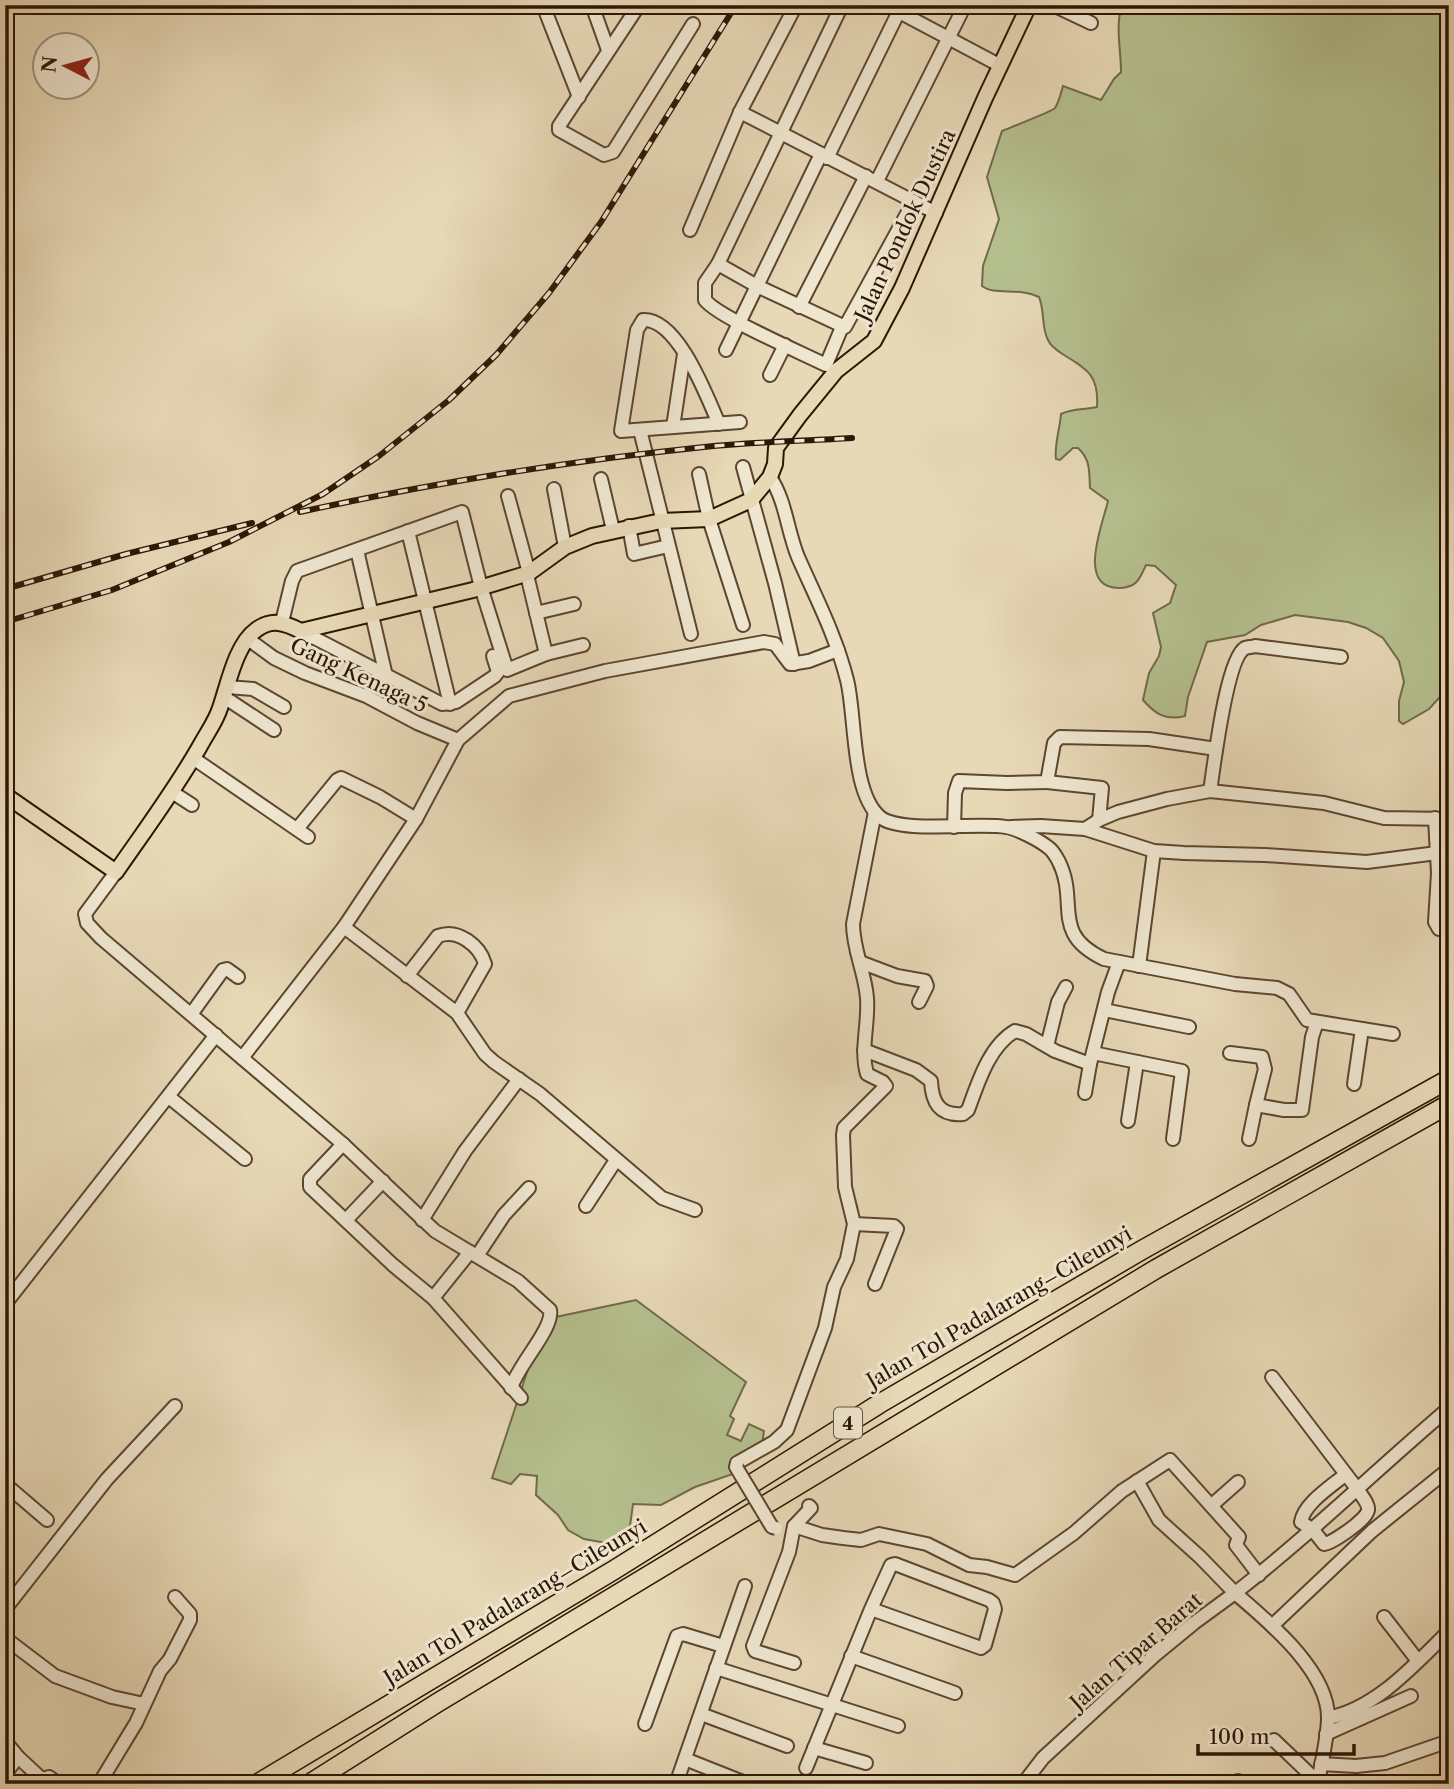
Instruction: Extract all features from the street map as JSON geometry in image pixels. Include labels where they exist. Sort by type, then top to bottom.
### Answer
[{"type":"highway","name":"Jalan Tol Padalarang–Cileunyi","points":[[257,1784],[614,1570],[879,1404],[1142,1250],[1449,1079]]},
{"type":"highway","name":"4","points":[[309,1784],[437,1703],[1156,1269],[1449,1104]]},
{"type":"main road","name":"Jalan Pondok Dustira","points":[[770,477],[775,464],[776,448],[800,415],[836,371],[874,341],[902,288],[1029,5]]},
{"type":"main road","points":[[5,795],[116,872],[172,792],[214,723],[236,661],[248,639],[259,628],[282,622],[301,631],[477,589],[529,573],[565,547],[613,530],[661,521],[709,519],[751,500],[770,477]]},
{"type":"street","points":[[543,5],[579,97]]},
{"type":"street","points":[[592,5],[608,50]]},
{"type":"street","points":[[690,230],[740,112],[796,5]]},
{"type":"street","points":[[842,5],[718,264],[705,283],[705,300],[710,306],[826,365],[842,327],[850,321],[914,201]]},
{"type":"street","points":[[886,5],[901,9],[1001,66]]},
{"type":"street","points":[[799,307],[965,5]]},
{"type":"street","points":[[1053,5],[1091,23]]},
{"type":"street","points":[[639,6],[559,123],[559,130],[604,155],[613,152],[693,24]]},
{"type":"street","points":[[726,350],[738,321],[901,9]]},
{"type":"street","points":[[740,112],[936,213]]},
{"type":"street","points":[[718,264],[842,327]]},
{"type":"street","points":[[719,424],[675,338],[663,325],[646,319],[639,324],[621,431],[640,430],[673,427],[719,424],[740,422]]},
{"type":"street","points":[[770,375],[785,345]]},
{"type":"street","points":[[673,427],[684,354]]},
{"type":"street","points":[[640,430],[691,634]]},
{"type":"street","points":[[743,467],[794,664]]},
{"type":"street","points":[[699,474],[709,519],[743,625]]},
{"type":"street","points":[[770,477],[779,491],[799,557],[838,650],[848,683],[862,785],[875,812],[882,819],[954,827],[1041,826],[1085,829],[1154,850],[1367,862],[1437,853]]},
{"type":"street","points":[[601,479],[613,530]]},
{"type":"street","points":[[554,489],[565,547]]},
{"type":"street","points":[[508,496],[529,573],[528,579],[546,654]]},
{"type":"street","points":[[282,622],[292,581],[298,571],[462,512],[477,589],[498,671],[495,676],[450,704],[442,704],[301,631]]},
{"type":"street","points":[[629,526],[635,554],[668,546]]},
{"type":"street","points":[[408,531],[450,704]]},
{"type":"street","points":[[357,550],[386,676]]},
{"type":"street","points":[[477,589],[509,676],[546,654],[583,645]]},
{"type":"street","points":[[536,613],[574,604]]},
{"type":"street","name":"Gang Kenaga 5","points":[[248,639],[274,658],[305,673],[366,696],[417,723],[458,740]]},
{"type":"street","points":[[242,1058],[344,927],[416,819],[458,740],[509,696],[606,671],[764,642],[775,644],[790,664],[809,661],[838,650]]},
{"type":"street","points":[[1210,791],[1230,675],[1245,648],[1255,646],[1341,657]]},
{"type":"street","points":[[225,692],[253,689],[284,707]]},
{"type":"street","points":[[225,692],[274,730]]},
{"type":"street","points":[[1047,782],[1054,743],[1060,737],[1149,739],[1216,749]]},
{"type":"street","points":[[193,758],[308,837]]},
{"type":"street","points":[[296,829],[341,778],[416,819]]},
{"type":"street","points":[[954,827],[955,793],[959,781],[1047,782],[1102,788],[1099,820]]},
{"type":"street","points":[[1085,829],[1118,812],[1210,791],[1324,803],[1384,818],[1442,819],[1437,853],[1435,922],[1439,929],[1449,930]]},
{"type":"street","points":[[172,792],[192,805]]},
{"type":"street","points":[[794,1663],[755,1651],[753,1646],[789,1552],[794,1527],[811,1507],[776,1528],[772,1527],[736,1467],[737,1463],[774,1442],[787,1430],[825,1328],[834,1287],[847,1259],[853,1224],[845,1187],[843,1135],[848,1122],[886,1086],[867,1074],[864,1050],[867,1001],[860,962],[856,955],[853,924],[875,812]]},
{"type":"street","points":[[1006,827],[1052,849],[1065,878],[1070,928],[1075,938],[1093,954],[1119,962],[1235,984],[1278,988],[1289,994],[1306,1020],[1393,1034]]},
{"type":"street","points":[[1139,966],[1154,850]]},
{"type":"street","points":[[116,872],[87,911],[85,918],[101,938],[343,1144],[435,1231],[518,1281],[550,1310],[551,1315],[545,1330],[516,1373],[511,1388]]},
{"type":"street","points":[[344,927],[457,1013],[485,1054],[540,1094],[616,1160],[666,1200],[695,1210]]},
{"type":"street","points":[[407,976],[438,936],[452,934],[469,941],[482,954],[485,964],[457,1013]]},
{"type":"street","points":[[860,962],[896,976],[925,981],[926,986],[919,1002]]},
{"type":"street","points":[[1085,1093],[1091,1058],[1119,962]]},
{"type":"street","points":[[192,1013],[223,970],[228,969],[238,977]]},
{"type":"street","points":[[1046,1046],[1058,1002],[1066,987]]},
{"type":"street","points":[[1104,1010],[1189,1027]]},
{"type":"street","points":[[1256,1105],[1284,1110],[1304,1109],[1312,1037],[1317,1022]]},
{"type":"street","points":[[1354,1084],[1362,1028]]},
{"type":"street","points":[[864,1050],[922,1073],[931,1081],[931,1096],[938,1107],[955,1115],[961,1115],[968,1110],[992,1056],[1010,1034],[1021,1031],[1046,1046],[1091,1058],[1137,1062],[1182,1071],[1172,1139]]},
{"type":"street","points":[[5,1304],[216,1035]]},
{"type":"street","points":[[1230,1053],[1262,1058],[1265,1069],[1249,1139]]},
{"type":"street","points":[[1128,1121],[1137,1062]]},
{"type":"street","points":[[422,1220],[465,1151],[519,1079]]},
{"type":"street","points":[[169,1097],[246,1159]]},
{"type":"street","points":[[343,1144],[309,1183],[393,1265],[433,1298],[522,1398]]},
{"type":"street","points":[[586,1206],[616,1160]]},
{"type":"street","points":[[346,1220],[383,1181]]},
{"type":"street","points":[[433,1298],[530,1188]]},
{"type":"street","points":[[853,1224],[894,1226],[897,1229],[875,1284]]},
{"type":"street","points":[[1272,1377],[1346,1474],[1368,1506],[1365,1516],[1327,1544],[1301,1522],[1309,1506],[1346,1474]]},
{"type":"street","points":[[5,1609],[107,1479],[175,1406]]},
{"type":"street","points":[[1137,1481],[1159,1520],[1235,1593],[1313,1530],[1378,1468],[1449,1408]]},
{"type":"street","points":[[794,1527],[843,1538],[861,1540],[879,1534],[927,1544],[969,1564],[1015,1575],[1137,1481],[1170,1460],[1239,1536],[1236,1545],[1259,1575]]},
{"type":"street","points":[[1273,1625],[1372,1531],[1449,1469]]},
{"type":"street","points":[[1212,1506],[1238,1482]]},
{"type":"street","points":[[5,1484],[47,1520]]},
{"type":"street","points":[[806,1768],[851,1656],[871,1609],[890,1567],[895,1563],[989,1600],[995,1609],[985,1645],[981,1648],[871,1609]]},
{"type":"street","points":[[676,1784],[745,1586]]},
{"type":"street","name":"Jalan Tipar Barat","points":[[1023,1784],[1043,1758],[1155,1655],[1235,1593],[1273,1625],[1321,1685],[1328,1718]]},
{"type":"street","points":[[99,1784],[136,1723],[144,1703],[191,1620],[190,1614],[175,1597]]},
{"type":"street","points":[[1384,1617],[1419,1661]]},
{"type":"street","points":[[1318,1783],[1328,1718],[1349,1712],[1393,1684],[1449,1631]]},
{"type":"street","points":[[645,1724],[677,1636],[683,1634],[723,1646]]},
{"type":"street","points":[[5,1638],[55,1676],[112,1697],[144,1703]]},
{"type":"street","points":[[851,1656],[955,1693]]},
{"type":"street","points":[[716,1668],[898,1726]]},
{"type":"street","points":[[1326,1734],[1411,1696]]},
{"type":"street","points":[[701,1714],[787,1746]]},
{"type":"street","points":[[1274,1740],[1318,1783]]},
{"type":"street","points":[[5,1741],[18,1757],[45,1781],[49,1777],[59,1784]]},
{"type":"street","points":[[1321,1764],[1385,1763],[1449,1741]]},
{"type":"street","points":[[814,1748],[866,1763]]},
{"type":"street","points":[[5,1774],[18,1757]]},
{"type":"street","points":[[685,1759],[729,1780],[748,1784]]},
{"type":"green space","points":[[1122,5],[1449,5],[1449,687],[1429,709],[1403,724],[1399,721],[1399,701],[1404,682],[1399,661],[1383,638],[1348,622],[1295,615],[1261,625],[1245,635],[1207,642],[1188,697],[1185,716],[1172,718],[1161,715],[1143,700],[1149,673],[1161,647],[1153,613],[1170,603],[1176,585],[1155,566],[1146,565],[1139,579],[1130,586],[1107,586],[1099,578],[1095,568],[1095,554],[1108,501],[1090,488],[1087,462],[1078,448],[1073,448],[1060,460],[1056,459],[1061,414],[1097,407],[1094,381],[1086,370],[1049,342],[1044,330],[1039,297],[1023,292],[994,291],[982,286],[983,266],[999,219],[987,177],[1002,131],[1055,108],[1063,86],[1101,100],[1121,72],[1119,30]]},
{"type":"green space","points":[[636,1300],[746,1382],[730,1416],[734,1419],[727,1435],[741,1441],[749,1424],[764,1431],[762,1444],[733,1474],[695,1487],[661,1505],[633,1504],[630,1526],[612,1544],[584,1539],[568,1530],[558,1515],[536,1495],[537,1476],[520,1474],[511,1484],[492,1478],[533,1354],[556,1317]]},
{"type":"railway","points":[[5,622],[112,590],[229,542],[323,494],[379,456],[449,400],[496,355],[549,293],[601,222],[736,5]]},
{"type":"railway","points":[[300,512],[450,482],[602,459],[722,445],[852,438]]},
{"type":"railway","points":[[5,589],[126,554],[252,523]]}]
